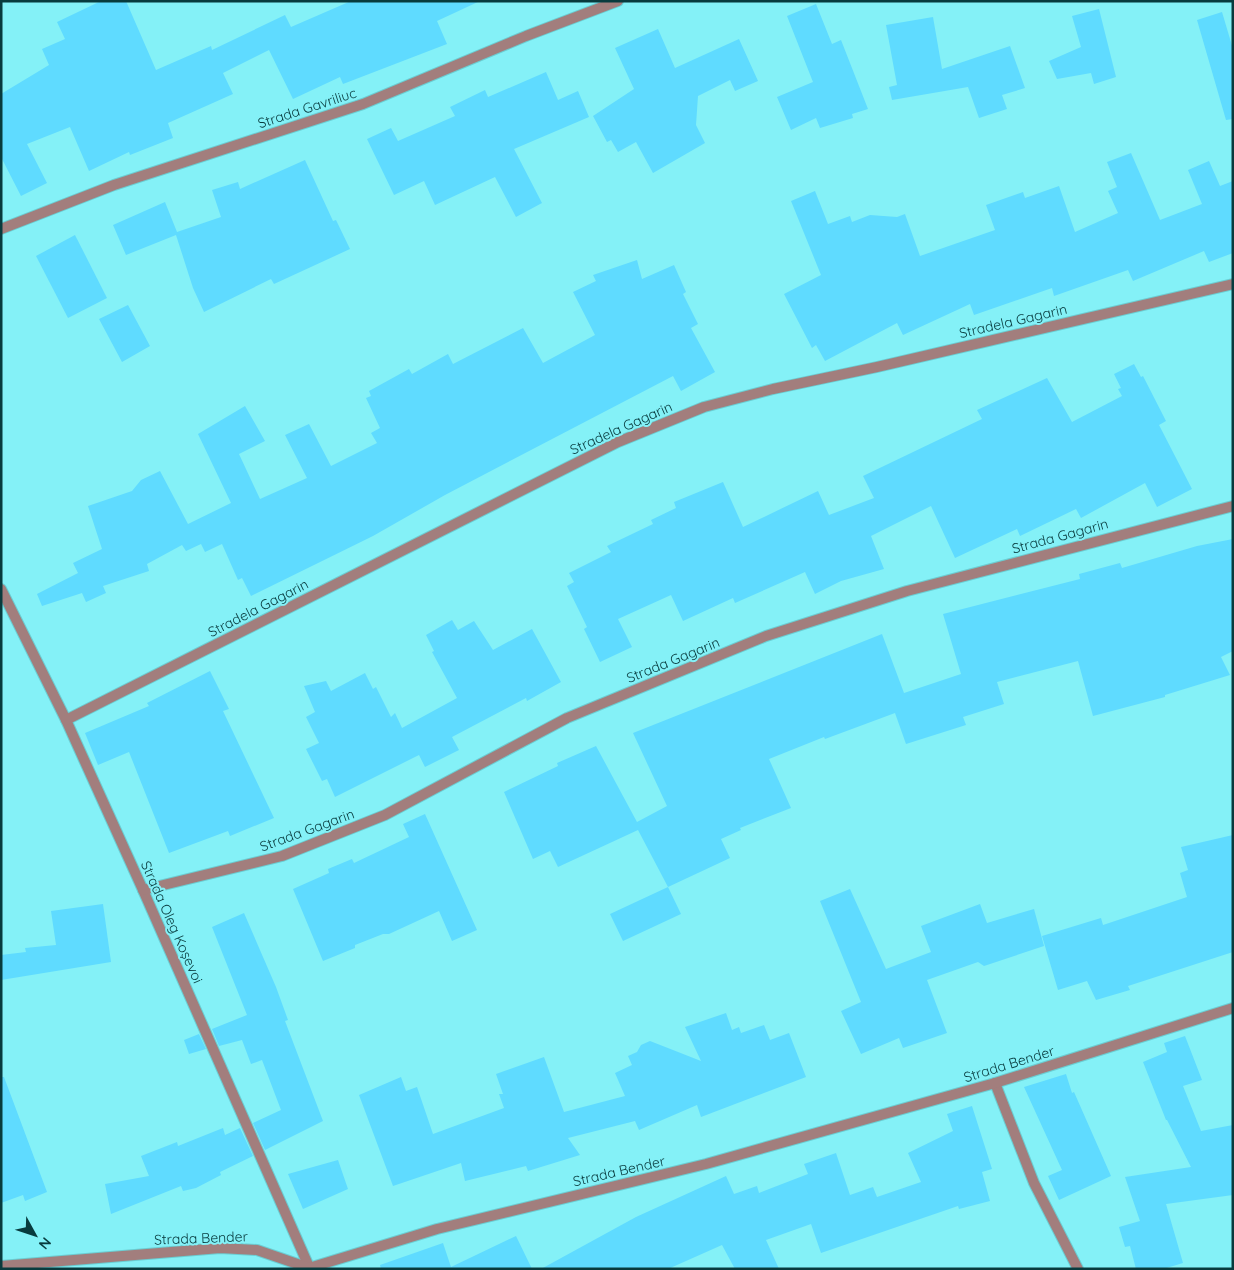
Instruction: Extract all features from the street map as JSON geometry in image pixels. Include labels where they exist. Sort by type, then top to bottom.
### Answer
[{"type":"street","name":"Strada Gavriliuc","points":[[1,228],[114,185],[362,104],[526,36],[618,1]]},
{"type":"street","name":"Stradela Gagarin","points":[[66,720],[618,442],[662,422],[704,407],[773,389],[877,367],[1233,284]]},
{"type":"street","name":"Strada Gagarin","points":[[143,890],[282,856],[385,815],[567,718],[766,636],[943,581],[1233,506]]},
{"type":"street","name":"Strada Oleg Koşevoi","points":[[1,589],[66,720],[309,1268]]},
{"type":"street","name":"Strada Bender","points":[[1,1266],[220,1248],[257,1250],[309,1268],[437,1229],[706,1164],[995,1083],[1233,1008]]},
{"type":"street","points":[[995,1083],[1034,1183],[1078,1269]]},
{"type":"building","points":[[101,1],[126,1],[156,70],[211,46],[212,50],[285,15],[291,27],[351,1],[480,1],[437,21],[447,44],[343,84],[340,77],[293,99],[269,50],[223,73],[233,94],[168,123],[173,138],[130,155],[129,152],[89,171],[70,127],[27,144],[47,183],[21,196],[1,157],[1,94],[49,65],[42,49],[65,39],[57,22]]},
{"type":"building","points":[[816,4],[832,44],[841,40],[868,109],[852,114],[853,118],[820,128],[816,118],[791,130],[777,97],[813,82],[787,16]]},
{"type":"building","points":[[1099,9],[1116,77],[1094,84],[1091,73],[1057,79],[1049,61],[1081,47],[1072,16]]},
{"type":"building","points":[[1222,12],[1233,49],[1233,119],[1226,120],[1197,20]]},
{"type":"building","points":[[933,17],[942,69],[1010,46],[1025,88],[1002,95],[1007,109],[979,118],[968,87],[892,100],[889,87],[897,85],[886,25]]},
{"type":"building","points":[[658,29],[675,68],[739,39],[758,81],[735,91],[730,80],[698,96],[696,125],[705,143],[653,173],[636,142],[618,152],[611,140],[607,142],[593,116],[634,89],[615,48]]},
{"type":"building","points":[[546,72],[558,100],[578,91],[589,117],[514,149],[542,203],[516,217],[495,177],[435,205],[424,181],[394,195],[367,139],[391,128],[398,141],[455,116],[450,107],[485,90],[488,97]]},
{"type":"building","points":[[1131,153],[1160,220],[1202,204],[1188,170],[1209,161],[1220,186],[1233,181],[1233,253],[1209,262],[1204,251],[1133,281],[1128,270],[1054,296],[1052,288],[974,315],[970,304],[903,335],[897,323],[825,361],[816,345],[812,348],[784,294],[821,275],[791,201],[815,191],[828,224],[850,216],[852,222],[870,215],[897,217],[905,214],[920,256],[995,230],[986,205],[1023,192],[1025,198],[1059,186],[1075,232],[1118,213],[1108,191],[1117,187],[1107,162]]},
{"type":"building","points":[[305,160],[333,221],[336,220],[350,249],[274,284],[271,279],[204,312],[193,288],[176,235],[126,255],[113,225],[165,202],[177,232],[221,217],[212,190],[238,182],[240,189]]},
{"type":"building","points":[[75,235],[107,298],[68,318],[36,256]]},
{"type":"building","points":[[637,260],[642,279],[674,265],[686,292],[683,294],[698,324],[691,328],[715,372],[681,391],[673,376],[445,495],[373,536],[251,596],[242,578],[238,580],[222,544],[205,552],[201,544],[186,551],[182,545],[147,564],[149,571],[103,586],[106,593],[86,602],[82,593],[42,606],[37,594],[78,573],[73,563],[102,549],[88,506],[132,491],[141,480],[160,471],[188,524],[231,503],[198,434],[245,406],[265,441],[239,454],[260,499],[307,478],[285,435],[309,424],[331,466],[377,443],[371,433],[380,428],[366,398],[371,396],[369,391],[409,369],[412,374],[448,354],[453,364],[523,328],[543,363],[595,335],[573,292],[596,281],[593,275]]},
{"type":"building","points":[[128,305],[150,346],[122,362],[99,319]]},
{"type":"building","points":[[1134,364],[1141,377],[1143,376],[1166,421],[1159,425],[1192,489],[1157,507],[1145,483],[1081,518],[1076,509],[1020,536],[1017,529],[955,558],[931,506],[871,536],[884,569],[841,581],[815,594],[805,572],[735,603],[733,598],[683,621],[671,595],[618,619],[632,647],[600,662],[584,629],[587,627],[567,586],[574,582],[569,573],[611,552],[607,546],[653,524],[651,520],[676,508],[674,502],[723,482],[743,527],[818,491],[829,515],[874,498],[863,476],[982,419],[977,410],[1047,378],[1072,422],[1122,396],[1118,389],[1121,388],[1114,374]]},
{"type":"building","points":[[1233,539],[1233,651],[1221,657],[1230,675],[1165,695],[1165,697],[1093,716],[1078,661],[997,682],[1004,704],[963,717],[966,725],[906,744],[895,713],[825,739],[824,737],[769,759],[791,808],[740,828],[741,830],[721,839],[730,858],[668,887],[638,830],[558,867],[550,851],[533,859],[504,792],[558,766],[557,763],[596,746],[637,822],[667,806],[633,733],[882,634],[904,693],[961,674],[943,614],[1080,579],[1079,574],[1120,563],[1122,568],[1197,546]]},
{"type":"building","points":[[452,620],[458,630],[474,621],[493,650],[532,629],[561,682],[527,701],[526,698],[452,737],[459,750],[425,767],[419,755],[335,797],[327,779],[322,781],[306,749],[319,743],[306,717],[315,712],[304,686],[326,681],[331,691],[365,673],[373,689],[376,687],[391,717],[395,713],[402,728],[457,698],[432,652],[434,651],[426,635]]},
{"type":"building","points":[[210,671],[229,709],[223,711],[274,818],[230,836],[228,831],[169,853],[129,752],[98,765],[85,733],[149,706],[147,703]]},
{"type":"building","points":[[425,814],[477,930],[452,941],[439,911],[389,934],[383,934],[355,945],[355,948],[323,961],[293,889],[329,873],[328,869],[352,859],[354,863],[409,837],[403,824]]},
{"type":"building","points":[[1233,835],[1233,952],[1128,986],[1130,990],[1096,1000],[1087,981],[1058,990],[1042,936],[1101,918],[1103,925],[1187,897],[1180,873],[1188,870],[1181,847]]},
{"type":"building","points":[[668,887],[681,914],[623,941],[610,914]]},
{"type":"building","points":[[850,889],[886,969],[931,952],[921,926],[980,904],[987,923],[1034,909],[1044,946],[984,966],[978,962],[927,980],[947,1033],[903,1048],[899,1038],[861,1054],[841,1011],[861,1002],[820,901]]},
{"type":"building","points":[[103,904],[111,962],[1,980],[1,955],[26,952],[25,948],[56,945],[51,911]]},
{"type":"building","points":[[244,913],[276,987],[288,1020],[285,1021],[323,1121],[265,1150],[253,1123],[281,1110],[262,1060],[251,1064],[242,1040],[219,1046],[212,1029],[247,1015],[212,927]]},
{"type":"building","points":[[726,1013],[732,1030],[739,1027],[741,1033],[764,1025],[770,1040],[789,1033],[806,1077],[701,1117],[697,1105],[639,1130],[635,1121],[568,1138],[580,1155],[528,1171],[526,1166],[465,1181],[461,1163],[393,1186],[359,1095],[401,1077],[406,1091],[417,1087],[433,1134],[504,1108],[499,1094],[503,1094],[496,1074],[544,1057],[564,1112],[625,1096],[615,1073],[632,1065],[628,1056],[637,1052],[641,1045],[650,1041],[701,1061],[685,1027]]},
{"type":"building","points":[[199,1034],[206,1049],[189,1054],[184,1040]]},
{"type":"building","points":[[1185,1036],[1202,1080],[1183,1086],[1201,1131],[1233,1125],[1233,1195],[1166,1204],[1183,1263],[1163,1269],[1136,1269],[1130,1246],[1125,1247],[1119,1227],[1140,1221],[1125,1177],[1191,1167],[1166,1120],[1143,1062],[1167,1052],[1164,1043]]},
{"type":"building","points":[[1066,1074],[1072,1093],[1074,1092],[1111,1176],[1059,1200],[1048,1176],[1062,1170],[1024,1087]]},
{"type":"building","points":[[1,1077],[4,1077],[47,1192],[25,1201],[23,1195],[1,1203]]},
{"type":"building","points":[[972,1106],[992,1169],[982,1172],[990,1201],[959,1209],[958,1206],[821,1253],[811,1224],[766,1240],[779,1269],[735,1269],[722,1245],[668,1269],[541,1269],[636,1217],[726,1176],[734,1194],[757,1186],[759,1193],[808,1174],[804,1164],[836,1153],[850,1195],[873,1187],[877,1197],[921,1182],[908,1153],[953,1131],[947,1114]]},
{"type":"building","points":[[223,1128],[225,1135],[240,1128],[253,1156],[220,1172],[221,1175],[196,1188],[183,1191],[181,1186],[111,1214],[105,1184],[149,1176],[141,1156],[177,1142],[178,1146]]},
{"type":"building","points":[[338,1160],[348,1189],[303,1209],[288,1174]]},
{"type":"building","points":[[516,1236],[532,1269],[381,1269],[380,1265],[443,1243],[451,1267]]}]
